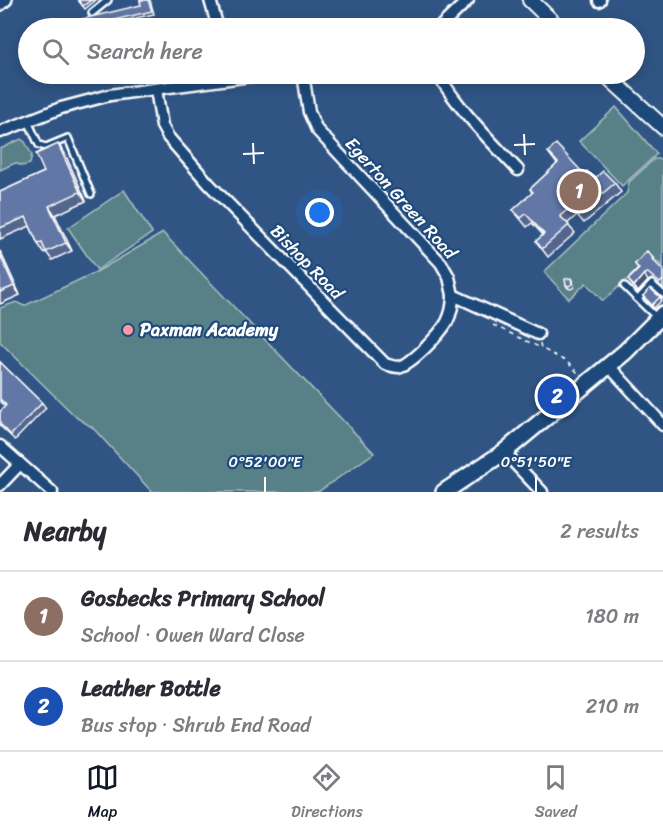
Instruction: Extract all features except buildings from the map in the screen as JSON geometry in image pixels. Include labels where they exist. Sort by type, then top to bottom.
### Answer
[{"type":"main road","points":[[444,492],[504,452],[625,352],[661,317]]},
{"type":"street","points":[[0,5],[6,0]]},
{"type":"street","points":[[210,0],[215,18]]},
{"type":"street","points":[[449,18],[468,0]]},
{"type":"street","points":[[530,0],[549,18]]},
{"type":"street","points":[[0,132],[61,108],[111,95],[183,84]]},
{"type":"street","name":"Egerton Green Road","points":[[305,84],[309,112],[317,130],[441,263],[449,277],[453,295]]},
{"type":"street","points":[[445,84],[463,109],[518,170]]},
{"type":"street","points":[[616,84],[663,127]]},
{"type":"street","name":"Bishop Road","points":[[156,89],[162,126],[168,137],[209,184],[384,364],[400,367],[429,343],[447,322],[453,306],[453,295]]},
{"type":"street","points":[[453,295],[538,334]]},
{"type":"street","points":[[608,365],[663,425]]},
{"type":"street","points":[[0,446],[52,492]]},
{"type":"street","points":[[504,452],[542,492]]},
{"type":"street","points":[[0,485],[20,464]]},
{"type":"lane","points":[[92,13],[108,0]]},
{"type":"lane","points":[[28,121],[39,145],[46,147],[68,138],[92,194]]},
{"type":"lane","points":[[638,299],[652,284],[663,294]]},
{"type":"lane","points":[[624,286],[661,317]]},
{"type":"path","points":[[492,325],[567,362],[589,382]]},
{"type":"path","points":[[538,334],[541,348]]},
{"type":"green space","points":[[616,107],[657,154],[622,186],[579,141]]},
{"type":"green space","points":[[21,139],[32,155],[30,164],[22,166],[15,163],[0,170],[0,149]]},
{"type":"green space","points":[[654,159],[663,159],[663,267],[652,257],[603,301],[586,283],[569,299],[544,272],[627,193],[629,182]]},
{"type":"green space","points":[[124,190],[152,233],[97,270],[68,228]]},
{"type":"green space","name":"Paxman Academy","points":[[163,233],[374,453],[318,492],[152,492],[92,427],[77,418],[0,342],[0,308],[16,302],[24,306],[98,271]]},
{"type":"place","name":"Gosbecks Primary School","points":[[579,191]]},
{"type":"place","name":"Paxman Academy","points":[[128,330]]},
{"type":"place","name":"Leather Bottle","points":[[557,396]]}]
